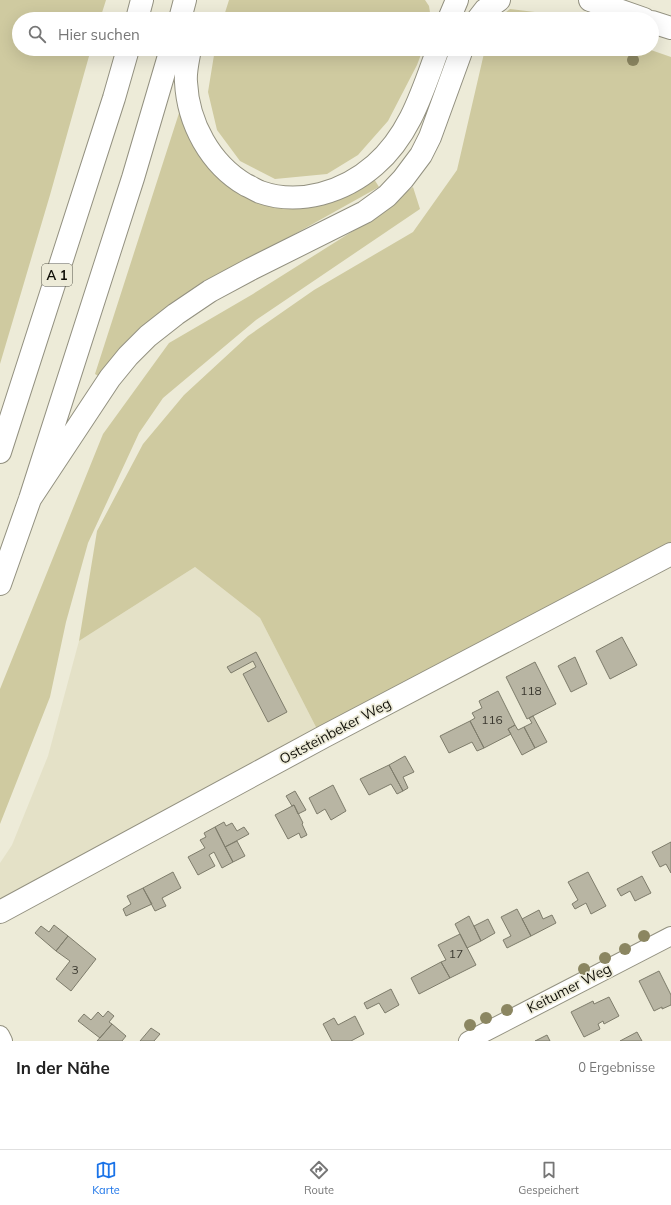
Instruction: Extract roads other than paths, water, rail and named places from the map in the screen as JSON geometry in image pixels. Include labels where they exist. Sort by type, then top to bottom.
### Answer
[{"type":"main road","points":[[139,12],[142,0]]},
{"type":"main road","points":[[182,12],[186,0]]},
{"type":"main road","points":[[195,12],[196,0]]},
{"type":"main road","points":[[454,11],[477,0]]},
{"type":"main road","points":[[483,12],[499,0]]},
{"type":"main road","points":[[590,0],[624,12]]},
{"type":"main road","points":[[659,24],[671,28]]},
{"type":"main road","name":"A 1","points":[[0,452],[114,98],[126,56]]},
{"type":"main road","points":[[0,584],[30,499],[133,178],[169,56]]},
{"type":"main road","points":[[189,56],[186,81],[188,98],[195,125],[206,147],[219,164],[236,179],[259,192],[291,197],[327,193],[358,178],[376,164],[392,146],[414,113],[435,56]]},
{"type":"main road","points":[[30,499],[110,378],[128,356],[148,336],[176,314],[210,291],[365,212],[387,196],[403,179],[421,155],[430,137],[459,56]]},
{"type":"main road","name":"Oststeinbeker Weg","points":[[0,912],[284,758],[671,554]]},
{"type":"street","name":"Keitumer Weg","points":[[468,1041],[671,936]]},
{"type":"street","points":[[0,1036],[3,1041]]}]
